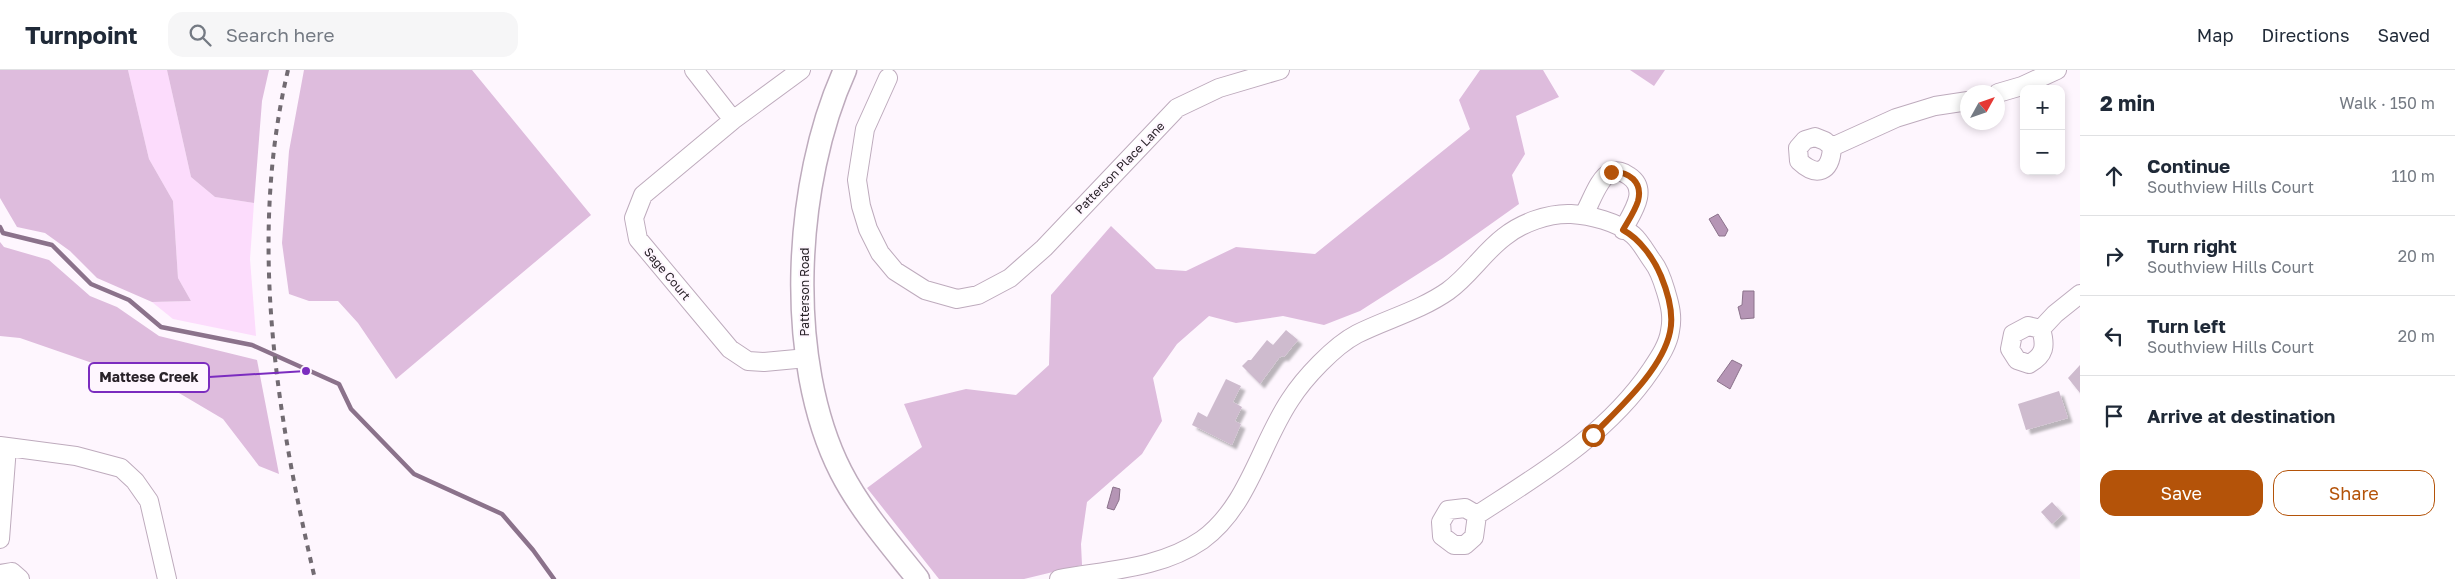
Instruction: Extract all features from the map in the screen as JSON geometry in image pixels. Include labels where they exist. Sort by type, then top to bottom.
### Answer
[{"type":"street","points":[[694,70],[733,120]]},
{"type":"street","name":"Sage Court","points":[[801,70],[733,120],[644,195],[634,218],[638,239],[730,349],[748,361],[764,362],[807,358]]},
{"type":"street","name":"Patterson Road","points":[[845,70],[827,116],[811,193],[806,233],[802,300],[807,358],[824,428],[840,470],[869,518],[918,579]]},
{"type":"street","name":"Patterson Place Lane","points":[[888,78],[865,129],[857,180],[861,206],[868,229],[880,253],[895,272],[925,290],[957,299],[978,295],[1010,278],[1044,248],[1178,108],[1219,88],[1280,70]]},
{"type":"street","points":[[2005,91],[2022,86],[2057,70]]},
{"type":"street","points":[[1832,147],[1896,118],[1935,106],[1960,102]]},
{"type":"street","points":[[1584,214],[1602,180],[1611,172],[1623,172],[1633,179],[1639,189],[1638,202],[1623,230]]},
{"type":"street","points":[[1059,579],[1152,563],[1179,554],[1204,538],[1225,519],[1244,489],[1274,427],[1291,398],[1324,361],[1356,335],[1447,292],[1473,270],[1504,236],[1535,220],[1562,214],[1584,214],[1633,235],[1656,266],[1664,282],[1671,318],[1670,333],[1660,356],[1643,381],[1593,435],[1560,461],[1477,515]]},
{"type":"street","points":[[2041,329],[2055,314],[2080,294]]},
{"type":"street","points":[[0,539],[3,447],[76,456],[121,468],[135,481],[149,501],[167,579]]},
{"type":"street","points":[[0,574],[12,572],[20,579]]},
{"type":"shaded area","points":[[0,70],[128,70],[149,159],[173,201],[178,278],[191,301],[152,302],[97,278],[70,251],[45,233],[17,227],[0,198]]},
{"type":"shaded area","points":[[128,70],[167,70],[191,177],[215,197],[254,203],[250,259],[256,336],[173,319],[152,302],[191,301],[178,278],[173,201],[149,159]]},
{"type":"shaded area","points":[[167,70],[269,70],[262,101],[254,203],[215,197],[191,177]]},
{"type":"shaded area","points":[[304,70],[472,70],[591,215],[396,379],[358,323],[338,301],[309,301],[289,294],[282,243],[289,151]]},
{"type":"shaded area","points":[[1480,70],[1543,70],[1559,97],[1516,116],[1525,154],[1512,175],[1519,204],[1443,258],[1360,311],[1324,325],[1283,316],[1236,323],[1209,316],[1177,344],[1153,378],[1162,421],[1142,454],[1087,502],[1081,544],[1082,565],[1024,579],[939,579],[867,488],[922,447],[904,404],[966,389],[1016,395],[1049,365],[1051,295],[1111,226],[1156,269],[1186,271],[1236,247],[1315,254],[1470,129],[1459,100]]},
{"type":"shaded area","points":[[1630,70],[1665,70],[1654,86]]},
{"type":"shaded area","points":[[1718,214],[1728,230],[1725,236],[1719,236],[1709,219]]},
{"type":"shaded area","points":[[0,242],[4,247],[49,260],[90,296],[117,307],[159,336],[257,360],[279,474],[259,466],[223,419],[179,393],[20,338],[0,336]]},
{"type":"shaded area","points":[[1743,291],[1754,291],[1754,318],[1741,319],[1738,307],[1742,305]]},
{"type":"shaded area","points":[[1732,360],[1742,365],[1730,389],[1717,381]]},
{"type":"shaded area","points":[[1113,487],[1120,489],[1119,500],[1114,510],[1107,508]]},
{"type":"building","points":[[1286,330],[1298,340],[1284,357],[1279,358],[1260,384],[1242,366],[1248,360],[1251,360],[1267,340],[1273,345]]},
{"type":"building","points":[[2080,365],[2080,393],[2068,378]]},
{"type":"building","points":[[1226,379],[1241,386],[1233,402],[1242,407],[1235,421],[1241,424],[1232,445],[1192,425],[1198,412],[1207,417]]},
{"type":"building","points":[[2059,391],[2068,418],[2026,430],[2018,404]]},
{"type":"building","points":[[2052,502],[2063,514],[2052,524],[2041,512]]},
{"type":"waterway","points":[[0,227],[3,233],[52,245],[91,284],[129,300],[161,327],[252,345],[339,384],[351,409],[414,474],[502,514],[533,550],[554,579]]},
{"type":"railway","points":[[288,70],[276,133],[270,197],[269,261],[272,325],[289,453],[315,579]]},
{"type":"place","name":"Mattese Creek","points":[[306,371]]},
{"type":"route","points":[[1593,435],[1643,381],[1660,356],[1670,333],[1672,314],[1664,282],[1656,266],[1633,235],[1623,230],[1638,202],[1639,189],[1633,179],[1623,172],[1611,172]]}]
